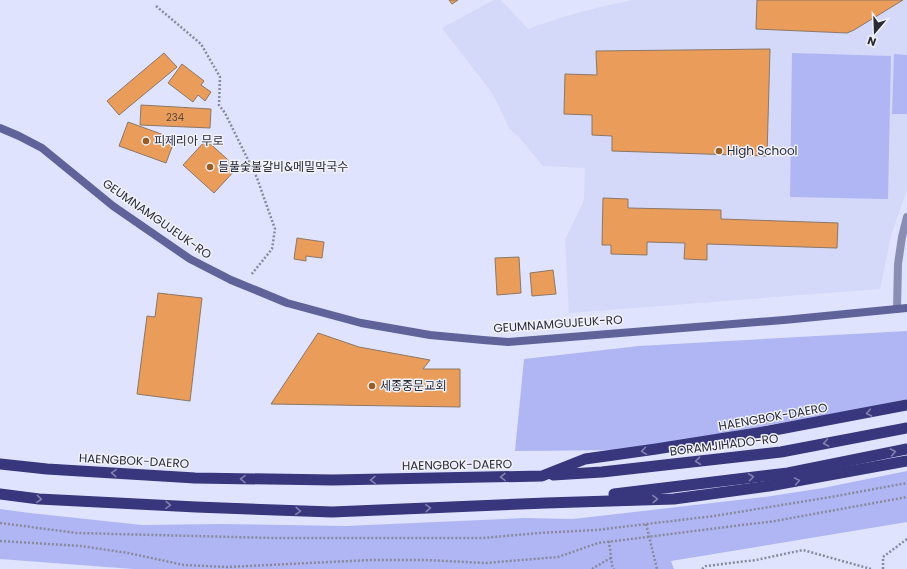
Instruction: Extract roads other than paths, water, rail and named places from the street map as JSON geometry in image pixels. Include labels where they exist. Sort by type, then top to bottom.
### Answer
[{"type":"highway","name":"HAENGBOK-DAERO","points":[[0,464],[46,469],[195,478],[333,480],[542,476],[585,459],[769,431],[907,405]]},
{"type":"highway","name":"BORAMJIHADO-RO","points":[[542,476],[602,472],[781,452],[907,428]]},
{"type":"highway","points":[[546,503],[788,473],[907,449]]},
{"type":"highway","points":[[0,494],[39,499],[332,512],[674,499],[768,486],[907,461]]},
{"type":"main road","name":"GEUMNAMGUJEUK-RO","points":[[0,128],[42,148],[113,206],[190,259],[231,280],[288,303],[361,323],[430,335],[508,342],[784,320],[907,308]]},
{"type":"street","points":[[897,309],[898,264],[907,217]]},
{"type":"place","name":"피제리아 무로","points":[[146,141]]},
{"type":"place","name":"High School","points":[[719,151]]},
{"type":"place","name":"들풀숯불갈비&메밀막국수","points":[[210,167]]},
{"type":"place","name":"세종중문교회","points":[[372,386]]}]
